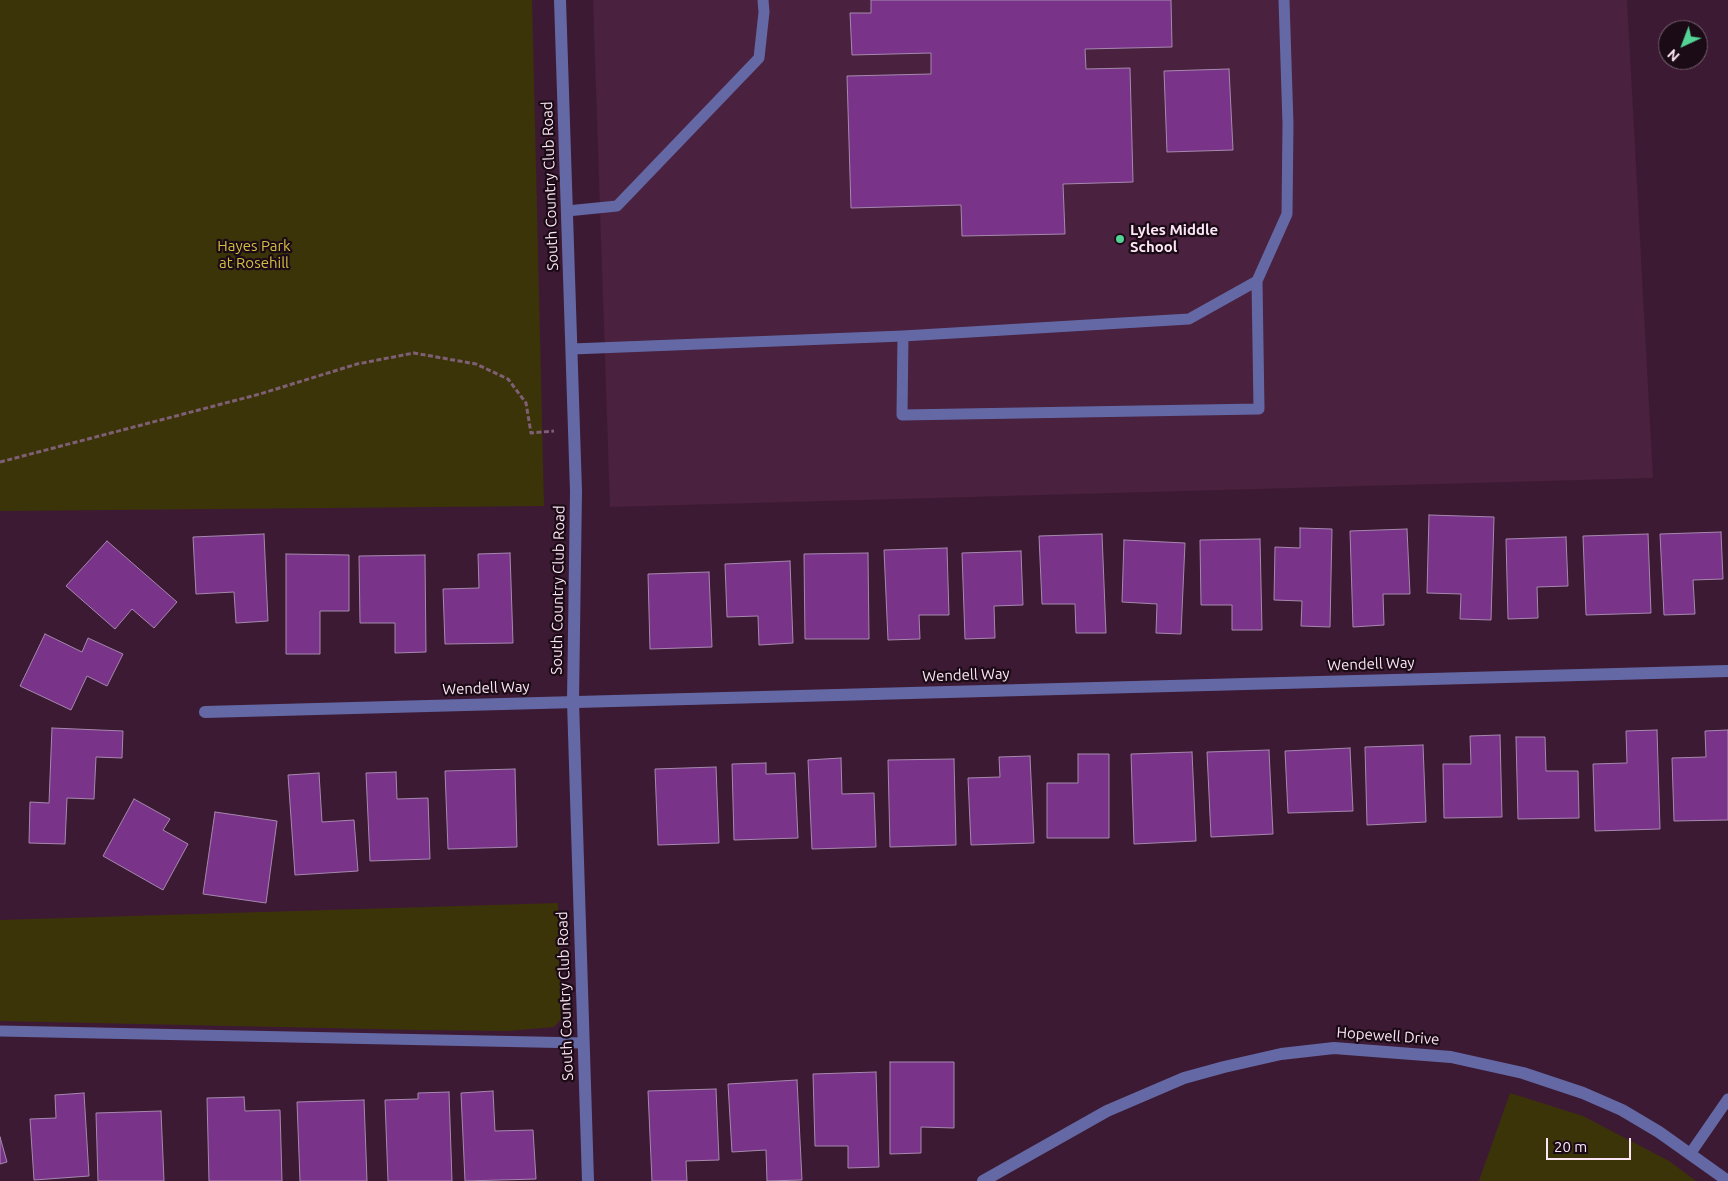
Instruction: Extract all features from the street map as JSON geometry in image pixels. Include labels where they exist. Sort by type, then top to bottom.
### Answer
[{"type":"street","name":"South Country Club Road","points":[[560,0],[575,429],[573,701],[588,1181]]},
{"type":"street","name":"Wendell Way","points":[[205,712],[1728,671]]},
{"type":"street","name":"Hopewell Drive","points":[[984,1181],[1107,1111],[1184,1078],[1281,1054],[1334,1048],[1451,1057],[1523,1073],[1583,1093],[1622,1110],[1659,1132],[1728,1181]]},
{"type":"lane","points":[[567,211],[617,206],[759,58],[764,12],[763,0]]},
{"type":"lane","points":[[903,336],[902,415],[1259,409],[1257,281],[1287,214],[1288,124],[1284,0]]},
{"type":"lane","points":[[572,349],[903,336],[1189,318],[1257,281]]},
{"type":"lane","points":[[0,1031],[583,1043]]},
{"type":"lane","points":[[1690,1154],[1728,1099]]},
{"type":"path","points":[[0,462],[260,394],[357,364],[414,353],[476,364],[508,379],[526,403],[531,433],[575,429]]},
{"type":"shaded area","name":"Lyles Middle School","points":[[593,0],[1627,0],[1653,478],[610,507]]},
{"type":"green space","name":"Hayes Park at Rosehill","points":[[0,0],[532,0],[544,506],[0,511]]},
{"type":"green space","points":[[558,903],[561,1019],[554,1027],[508,1031],[0,1021],[0,920]]},
{"type":"green space","points":[[1510,1093],[1583,1116],[1669,1161],[1696,1181],[1479,1181]]},
{"type":"building","points":[[871,0],[1171,0],[1172,47],[1085,49],[1086,69],[1130,68],[1133,182],[1063,184],[1065,234],[962,236],[961,205],[851,208],[847,76],[931,74],[931,53],[852,55],[850,13],[871,13]]},
{"type":"building","points":[[1229,69],[1233,150],[1167,152],[1164,71]]},
{"type":"building","points":[[1429,515],[1494,517],[1491,620],[1460,619],[1461,594],[1427,593]]},
{"type":"building","points":[[1300,528],[1332,529],[1330,627],[1301,626],[1302,601],[1274,600],[1275,547],[1300,548]]},
{"type":"building","points":[[1407,529],[1410,594],[1383,594],[1384,625],[1353,627],[1350,531]]},
{"type":"building","points":[[1721,532],[1723,579],[1693,580],[1695,614],[1664,615],[1660,534]]},
{"type":"building","points":[[264,534],[268,621],[236,623],[234,592],[196,594],[193,537]]},
{"type":"building","points":[[1102,534],[1106,633],[1076,633],[1075,604],[1042,604],[1039,536]]},
{"type":"building","points":[[1648,534],[1651,613],[1586,615],[1583,536]]},
{"type":"building","points":[[1566,537],[1568,586],[1537,587],[1538,618],[1508,619],[1506,539]]},
{"type":"building","points":[[1260,539],[1262,630],[1232,630],[1232,605],[1201,605],[1200,540]]},
{"type":"building","points":[[1124,540],[1185,543],[1181,634],[1156,633],[1157,604],[1122,602]]},
{"type":"building","points":[[107,541],[177,602],[154,628],[132,609],[115,629],[66,586]]},
{"type":"building","points":[[947,548],[949,615],[919,615],[920,639],[888,640],[884,550]]},
{"type":"building","points":[[1021,551],[1023,605],[994,606],[995,638],[965,639],[962,553]]},
{"type":"building","points":[[510,553],[513,643],[445,644],[443,589],[479,588],[478,554]]},
{"type":"building","points":[[868,553],[869,639],[805,639],[804,554]]},
{"type":"building","points":[[286,554],[349,555],[349,611],[320,611],[320,654],[286,654]]},
{"type":"building","points":[[425,555],[426,652],[395,653],[395,623],[360,623],[359,556]]},
{"type":"building","points":[[790,561],[793,643],[759,645],[758,616],[727,617],[725,564]]},
{"type":"building","points":[[709,572],[712,647],[650,649],[648,574]]},
{"type":"building","points":[[45,634],[82,652],[88,638],[123,654],[107,686],[87,676],[71,710],[20,686]]},
{"type":"building","points":[[52,728],[123,731],[122,758],[96,757],[94,799],[67,798],[65,844],[29,843],[30,802],[49,803]]},
{"type":"building","points":[[1657,730],[1660,829],[1595,831],[1593,764],[1627,763],[1626,731]]},
{"type":"building","points":[[1728,730],[1728,820],[1674,821],[1672,758],[1706,757],[1705,731]]},
{"type":"building","points":[[1500,735],[1502,817],[1444,818],[1443,764],[1471,764],[1470,736]]},
{"type":"building","points":[[1516,737],[1545,737],[1546,771],[1578,771],[1579,818],[1518,819]]},
{"type":"building","points":[[1423,745],[1426,822],[1367,825],[1365,747]]},
{"type":"building","points":[[1350,748],[1353,811],[1288,813],[1285,751]]},
{"type":"building","points":[[1269,750],[1273,834],[1211,837],[1207,752]]},
{"type":"building","points":[[1192,752],[1196,841],[1134,844],[1131,754]]},
{"type":"building","points":[[1078,754],[1109,754],[1109,838],[1047,838],[1047,783],[1078,783]]},
{"type":"building","points":[[1030,756],[1034,843],[971,845],[968,778],[1000,777],[999,757]]},
{"type":"building","points":[[841,758],[842,794],[874,793],[876,847],[812,849],[808,760]]},
{"type":"building","points":[[954,759],[956,845],[890,847],[888,760]]},
{"type":"building","points":[[766,763],[766,774],[795,773],[798,838],[734,840],[732,764]]},
{"type":"building","points":[[716,767],[719,843],[658,845],[655,769]]},
{"type":"building","points":[[515,769],[517,847],[448,849],[445,771]]},
{"type":"building","points":[[396,772],[397,799],[428,798],[430,859],[370,861],[366,773]]},
{"type":"building","points":[[319,773],[322,822],[354,820],[358,871],[295,875],[288,775]]},
{"type":"building","points":[[134,799],[170,819],[163,830],[188,844],[163,890],[103,856]]},
{"type":"building","points":[[215,812],[277,821],[266,903],[203,894]]},
{"type":"building","points":[[890,1062],[954,1062],[954,1128],[921,1127],[921,1153],[890,1154]]},
{"type":"building","points":[[876,1072],[879,1167],[848,1168],[848,1146],[815,1146],[813,1074]]},
{"type":"building","points":[[797,1080],[802,1180],[767,1181],[766,1150],[732,1152],[728,1084]]},
{"type":"building","points":[[716,1089],[719,1160],[686,1161],[687,1181],[652,1181],[648,1091]]},
{"type":"building","points":[[493,1091],[495,1131],[533,1130],[536,1179],[465,1181],[461,1093]]},
{"type":"building","points":[[449,1092],[452,1181],[388,1181],[385,1100],[418,1099],[418,1093]]},
{"type":"building","points":[[84,1093],[89,1176],[34,1180],[30,1119],[56,1118],[55,1095]]},
{"type":"building","points":[[244,1097],[245,1111],[280,1110],[282,1181],[209,1181],[207,1098]]},
{"type":"building","points":[[364,1100],[367,1181],[300,1181],[297,1102]]},
{"type":"building","points":[[161,1111],[164,1181],[98,1181],[96,1113]]},
{"type":"building","points":[[0,1137],[7,1162],[0,1164]]},
{"type":"place","name":"Lyles Middle School","points":[[1120,239]]}]
